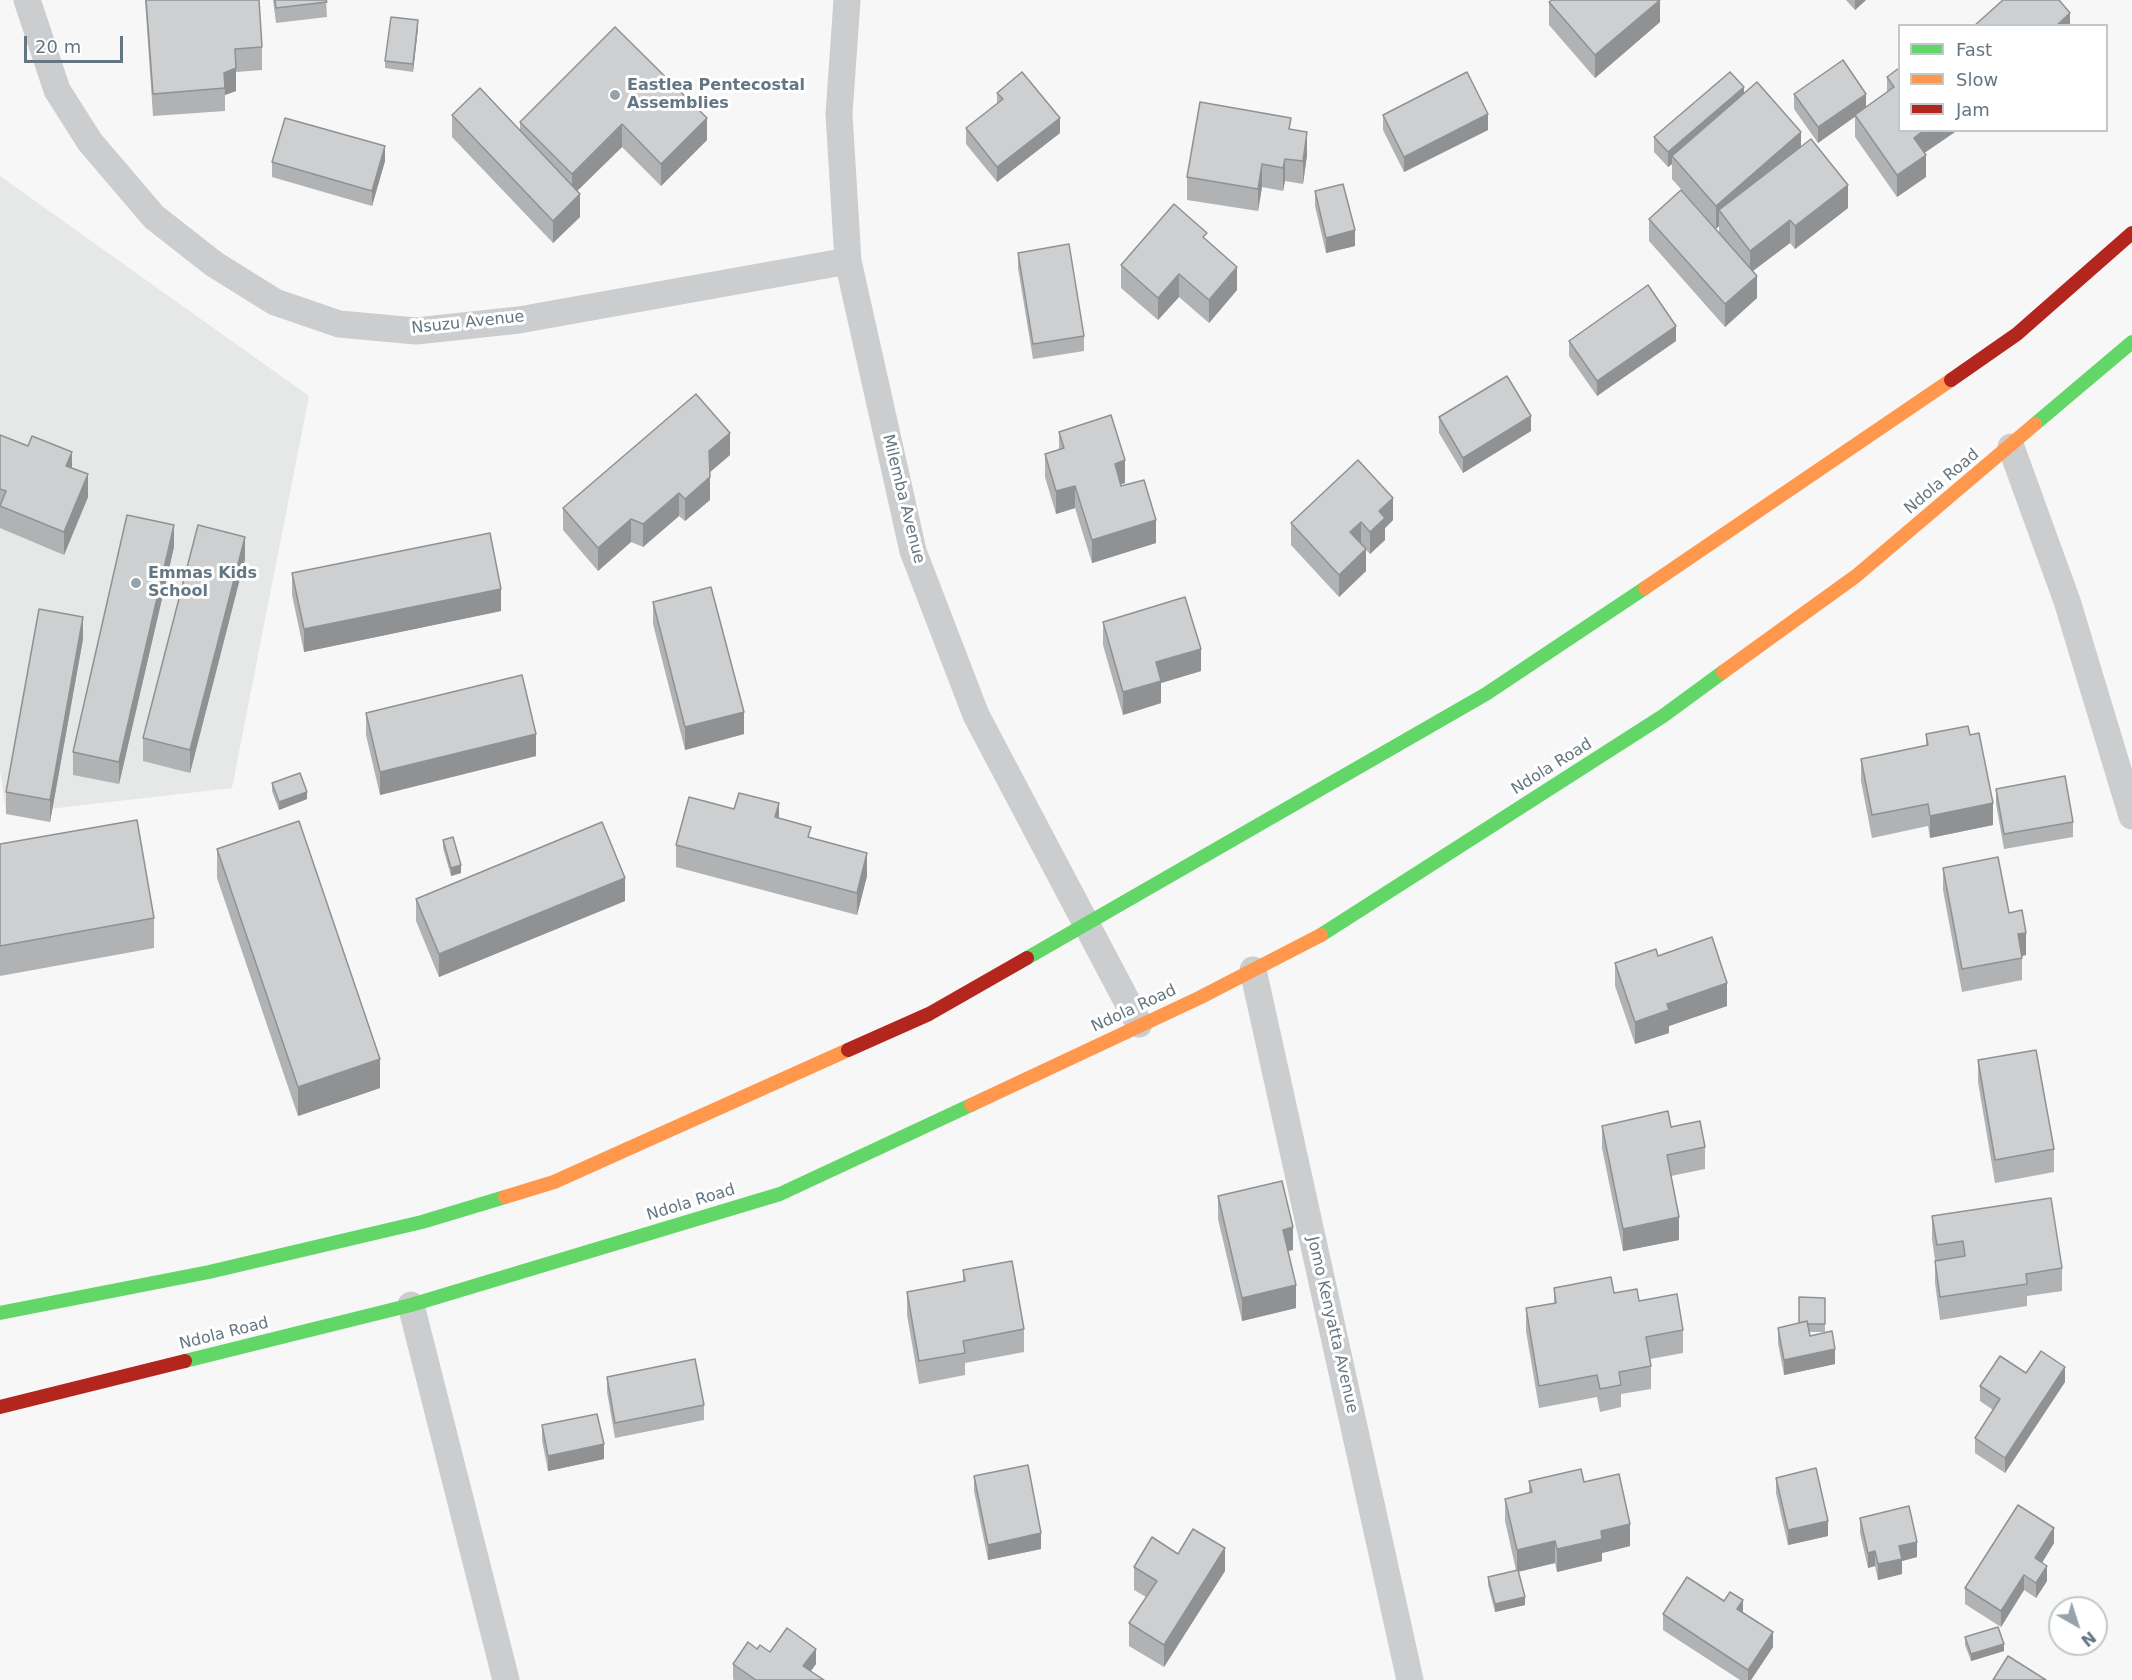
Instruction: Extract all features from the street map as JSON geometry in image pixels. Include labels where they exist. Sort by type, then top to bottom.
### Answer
[{"type":"main road","points":[[0,1313],[209,1272],[411,1225],[554,1182],[929,1014],[1475,700],[1525,668],[1749,519],[2017,333],[2132,233]]},
{"type":"main road","name":"Ndola Road","points":[[0,1407],[411,1305],[780,1194],[1253,970],[1314,939],[1663,716],[1856,576],[2011,447],[2132,342]]},
{"type":"street","name":"Nsuzu Avenue","points":[[27,0],[57,90],[90,142],[154,217],[214,264],[275,302],[339,324],[416,331],[519,320],[848,261]]},
{"type":"street","name":"Milemba Avenue","points":[[847,0],[838,114],[848,261],[913,551],[976,716],[1139,1024]]},
{"type":"street","points":[[2011,447],[2067,601],[2132,816]]},
{"type":"street","name":"Jomo Kenyatta Avenue","points":[[1253,970],[1410,1680]]},
{"type":"street","points":[[411,1305],[506,1680]]},
{"type":"shaded area","name":"Emmas Kids School","points":[[0,176],[309,396],[232,788],[6,814],[0,770]]},
{"type":"building","points":[[146,0],[259,0],[262,47],[235,49],[236,68],[224,73],[225,88],[153,94]]},
{"type":"building","points":[[275,0],[326,0],[327,2],[276,8]]},
{"type":"building","points":[[1552,0],[1660,0],[1595,55],[1549,2]]},
{"type":"building","points":[[2003,0],[2059,0],[2070,13],[2058,24],[1976,24]]},
{"type":"building","points":[[391,17],[418,20],[413,64],[385,61]]},
{"type":"building","name":"Eastlea Pentecostal Assemblies","points":[[615,27],[707,118],[661,164],[622,124],[572,174],[520,122]]},
{"type":"building","points":[[1843,60],[1866,94],[1818,127],[1794,94]]},
{"type":"building","points":[[1898,69],[1898,132],[1922,132],[1914,138],[1926,155],[1897,175],[1855,115],[1894,87],[1887,77]]},
{"type":"building","points":[[1022,72],[1060,118],[997,167],[966,128],[1003,99],[997,93]]},
{"type":"building","points":[[1467,72],[1488,114],[1404,157],[1383,115]]},
{"type":"building","points":[[1730,72],[1744,87],[1668,152],[1654,137]]},
{"type":"building","points":[[1757,82],[1801,132],[1716,206],[1672,156]]},
{"type":"building","points":[[480,88],[580,194],[553,221],[452,115]]},
{"type":"building","points":[[1200,102],[1291,118],[1289,129],[1307,132],[1303,161],[1285,159],[1283,168],[1262,164],[1258,189],[1187,177]]},
{"type":"building","points":[[285,118],[385,146],[372,191],[272,162]]},
{"type":"building","points":[[1811,139],[1848,185],[1795,226],[1790,220],[1750,251],[1719,210]]},
{"type":"building","points":[[1343,184],[1355,230],[1326,238],[1315,191]]},
{"type":"building","points":[[1681,190],[1757,276],[1725,304],[1649,219]]},
{"type":"building","points":[[1174,204],[1207,233],[1203,237],[1237,267],[1209,300],[1179,274],[1158,298],[1121,265]]},
{"type":"building","points":[[1069,244],[1084,336],[1033,344],[1018,253]]},
{"type":"building","points":[[1648,285],[1676,326],[1597,381],[1569,341]]},
{"type":"building","points":[[1507,376],[1531,416],[1463,458],[1439,417]]},
{"type":"building","points":[[696,394],[730,433],[709,451],[710,477],[685,499],[679,493],[643,524],[631,519],[598,548],[563,508]]},
{"type":"building","points":[[1111,415],[1125,460],[1115,464],[1121,486],[1144,480],[1156,520],[1092,540],[1075,486],[1056,491],[1045,454],[1064,448],[1059,432]]},
{"type":"building","points":[[0,435],[28,446],[32,436],[72,452],[66,466],[88,474],[64,532],[0,506],[6,491],[0,489]]},
{"type":"building","points":[[1358,460],[1393,498],[1379,511],[1385,518],[1370,532],[1361,522],[1350,532],[1366,549],[1339,575],[1291,523]]},
{"type":"building","points":[[127,515],[174,525],[119,762],[73,752]]},
{"type":"building","points":[[198,525],[245,537],[190,750],[143,738]]},
{"type":"building","points":[[490,533],[501,589],[304,629],[292,573]]},
{"type":"building","points":[[711,587],[744,712],[685,727],[653,602]]},
{"type":"building","points":[[1185,597],[1201,649],[1156,662],[1161,681],[1123,692],[1103,622]]},
{"type":"building","points":[[39,609],[83,617],[50,800],[6,792]]},
{"type":"building","points":[[522,675],[536,734],[380,772],[366,713]]},
{"type":"building","points":[[1968,726],[1970,735],[1979,733],[1993,803],[1930,816],[1928,804],[1872,815],[1861,759],[1928,745],[1926,734]]},
{"type":"building","points":[[300,773],[307,792],[279,802],[272,783]]},
{"type":"building","points":[[2065,776],[2073,822],[2004,834],[1996,789]]},
{"type":"building","points":[[739,793],[779,803],[775,817],[811,827],[808,837],[867,853],[857,893],[676,845],[689,797],[734,809]]},
{"type":"building","points":[[137,820],[154,918],[0,946],[0,844]]},
{"type":"building","points":[[299,821],[380,1059],[298,1087],[217,849]]},
{"type":"building","points":[[602,822],[625,878],[439,954],[416,899]]},
{"type":"building","points":[[453,837],[461,865],[451,868],[443,840]]},
{"type":"building","points":[[1998,857],[2009,913],[2022,910],[2026,933],[2018,934],[2022,958],[1962,969],[1943,868]]},
{"type":"building","points":[[1712,937],[1727,983],[1667,1004],[1669,1010],[1635,1022],[1615,963],[1656,949],[1658,956]]},
{"type":"building","points":[[2036,1050],[2054,1149],[1995,1160],[1978,1060]]},
{"type":"building","points":[[1668,1111],[1671,1127],[1700,1121],[1705,1147],[1667,1155],[1679,1217],[1623,1229],[1602,1126]]},
{"type":"building","points":[[1282,1181],[1293,1227],[1283,1230],[1296,1285],[1242,1298],[1218,1196]]},
{"type":"building","points":[[2051,1198],[2062,1268],[2026,1274],[2027,1284],[1940,1297],[1935,1261],[1965,1256],[1963,1241],[1937,1245],[1932,1216]]},
{"type":"building","points":[[1012,1261],[1024,1329],[963,1341],[965,1353],[919,1361],[907,1292],[965,1281],[963,1270]]},
{"type":"building","points":[[1611,1277],[1614,1293],[1637,1289],[1639,1301],[1677,1294],[1683,1330],[1646,1337],[1651,1366],[1619,1372],[1621,1385],[1600,1389],[1597,1375],[1539,1386],[1526,1308],[1556,1303],[1554,1288]]},
{"type":"building","points":[[1799,1297],[1825,1298],[1825,1324],[1808,1324],[1807,1321],[1799,1323]]},
{"type":"building","points":[[1807,1321],[1810,1336],[1832,1331],[1835,1349],[1784,1360],[1778,1328]]},
{"type":"building","points":[[2041,1351],[2065,1367],[2005,1458],[1975,1438],[2000,1399],[1980,1386],[2000,1356],[2026,1373]]},
{"type":"building","points":[[695,1359],[704,1405],[615,1423],[607,1377]]},
{"type":"building","points":[[597,1414],[604,1444],[548,1456],[542,1425]]},
{"type":"building","points":[[1028,1465],[1041,1533],[988,1545],[974,1476]]},
{"type":"building","points":[[1816,1468],[1828,1521],[1788,1530],[1776,1478]]},
{"type":"building","points":[[1581,1469],[1584,1482],[1619,1474],[1630,1524],[1601,1531],[1602,1539],[1557,1549],[1555,1541],[1517,1550],[1505,1499],[1532,1492],[1529,1481]]},
{"type":"building","points":[[2018,1505],[2054,1528],[2035,1558],[2047,1566],[2036,1583],[2024,1575],[2001,1611],[1965,1588]]},
{"type":"building","points":[[1909,1506],[1917,1542],[1899,1546],[1902,1559],[1878,1564],[1875,1551],[1868,1553],[1860,1518]]},
{"type":"building","points":[[1193,1529],[1225,1548],[1164,1645],[1129,1623],[1157,1581],[1134,1567],[1152,1537],[1178,1554]]},
{"type":"building","points":[[1518,1570],[1525,1597],[1495,1604],[1488,1577]]},
{"type":"building","points":[[1687,1577],[1724,1601],[1730,1592],[1743,1600],[1737,1609],[1773,1632],[1748,1670],[1663,1614]]},
{"type":"building","points":[[1998,1627],[2004,1644],[1971,1654],[1965,1637]]},
{"type":"building","points":[[787,1628],[816,1649],[803,1666],[824,1680],[756,1680],[733,1664],[748,1642],[757,1649],[760,1645],[770,1652]]},
{"type":"building","points":[[2008,1656],[2046,1680],[1993,1680]]},
{"type":"traffic: fast","points":[[2035,424],[2132,342]]},
{"type":"traffic: fast","points":[[1027,958],[1486,694],[1645,588]]},
{"type":"traffic: fast","points":[[1321,935],[1663,716],[1723,672]]},
{"type":"traffic: fast","points":[[185,1361],[411,1305],[780,1194],[971,1105]]},
{"type":"traffic: fast","points":[[0,1313],[209,1272],[422,1222],[505,1197]]},
{"type":"traffic: slow","points":[[1645,588],[1951,380]]},
{"type":"traffic: slow","points":[[1723,672],[1856,576],[2035,424]]},
{"type":"traffic: slow","points":[[971,1105],[1199,998],[1321,935]]},
{"type":"traffic: slow","points":[[505,1197],[554,1182],[848,1050]]},
{"type":"traffic: jam","points":[[1951,380],[2017,334],[2132,233]]},
{"type":"traffic: jam","points":[[848,1050],[929,1014],[1027,958]]},
{"type":"traffic: jam","points":[[0,1407],[185,1361]]},
{"type":"place","name":"Eastlea Pentecostal Assemblies","points":[[615,95]]},
{"type":"place","name":"Emmas Kids School","points":[[136,583]]}]
